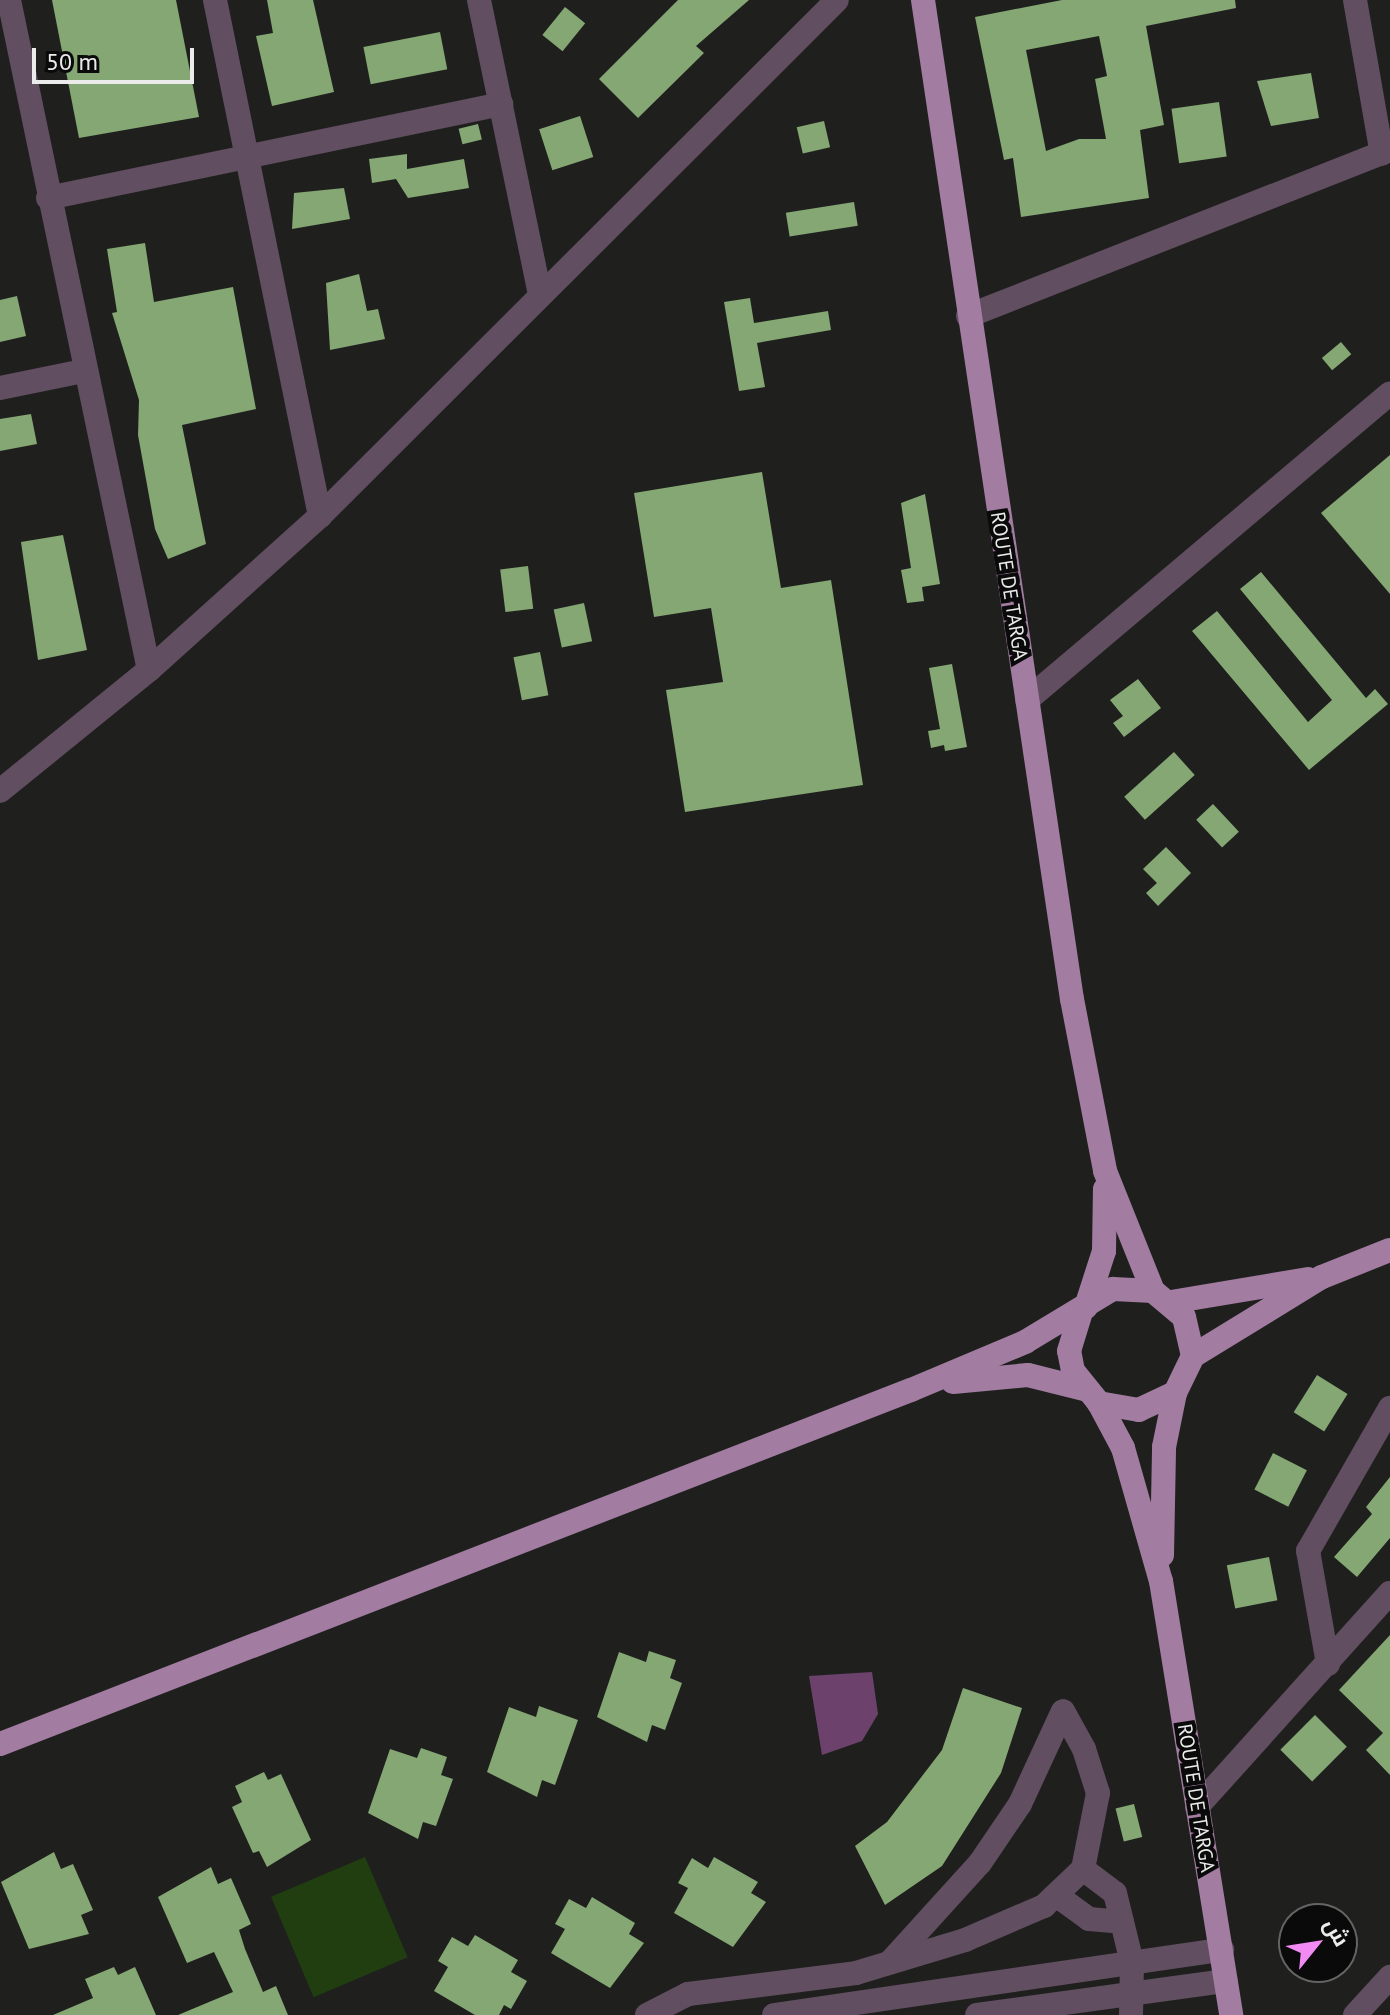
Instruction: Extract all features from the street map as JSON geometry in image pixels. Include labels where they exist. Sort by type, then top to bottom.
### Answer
[{"type":"main road","name":"ROUTE DE TARGA","points":[[923,0],[1027,700],[1105,1171],[1104,1251],[1084,1310]]},
{"type":"main road","name":"ROUTE DE TARGA","points":[[1105,1171],[1162,1296]]},
{"type":"main road","points":[[1193,1356],[1322,1277],[1390,1250]]},
{"type":"main road","points":[[0,1744],[911,1390],[1084,1310],[1113,1289],[1162,1296],[1322,1277]]},
{"type":"main road","points":[[911,1390],[1028,1375],[1139,1410],[1175,1393],[1193,1356],[1192,1336],[1162,1296]]},
{"type":"main road","points":[[1084,1310],[1069,1351],[1092,1396]]},
{"type":"main road","name":"ROUTE DE TARGA","points":[[1161,1581],[1164,1447],[1175,1393]]},
{"type":"main road","name":"ROUTE DE TARGA","points":[[1092,1396],[1123,1448],[1161,1581],[1231,2015]]},
{"type":"street","points":[[9,0],[83,371],[149,670]]},
{"type":"street","points":[[215,0],[320,516]]},
{"type":"street","points":[[479,0],[540,295]]},
{"type":"street","points":[[0,791],[149,670],[320,516],[837,0]]},
{"type":"street","points":[[968,316],[1386,152],[1355,0]]},
{"type":"street","points":[[48,198],[501,104]]},
{"type":"street","points":[[0,388],[83,371]]},
{"type":"street","points":[[1027,700],[1390,393]]},
{"type":"street","points":[[1328,1664],[1308,1551],[1390,1408]]},
{"type":"street","points":[[1197,1807],[1390,1593]]},
{"type":"street","points":[[647,2015],[688,1994],[856,1973],[890,1963],[965,1940],[1056,1895],[1083,1869],[1098,1793],[1084,1749],[1063,1711],[1020,1804],[980,1863],[890,1963]]},
{"type":"street","points":[[1083,1869],[1115,1893],[1132,1963],[1133,2004]]},
{"type":"street","points":[[1056,1895],[1089,1919],[1122,1922]]},
{"type":"street","points":[[774,2015],[1222,1950]]},
{"type":"street","points":[[1355,2015],[1390,1977]]},
{"type":"street","points":[[977,2015],[1133,2004],[1226,1981]]},
{"type":"green space","points":[[365,1857],[408,1957],[314,1997],[271,1897]]},
{"type":"shaded area","points":[[872,1672],[878,1714],[862,1741],[822,1755],[809,1676]]},
{"type":"building","points":[[52,0],[176,0],[199,117],[79,138]]},
{"type":"building","points":[[267,0],[313,0],[334,92],[272,106],[256,36],[273,33]]},
{"type":"building","points":[[678,0],[749,0],[696,46],[704,53],[638,118],[599,79]]},
{"type":"building","points":[[1062,0],[1235,0],[1236,8],[1146,26],[1164,125],[1140,130],[1149,198],[1021,217],[1013,158],[1004,160],[975,17]],"holes":[[[1099,36],[1107,76],[1095,79],[1106,139],[1079,139],[1046,151],[1026,50]]]},
{"type":"building","points":[[565,7],[585,23],[563,51],[542,35]]},
{"type":"building","points":[[440,32],[447,69],[371,84],[363,47]]},
{"type":"building","points":[[1311,73],[1319,118],[1271,126],[1257,81]]},
{"type":"building","points":[[1219,102],[1227,156],[1179,163],[1171,109]]},
{"type":"building","points":[[580,116],[593,157],[552,170],[539,129]]},
{"type":"building","points":[[824,121],[830,147],[803,154],[797,127]]},
{"type":"building","points":[[478,124],[482,140],[462,144],[459,129]]},
{"type":"building","points":[[407,154],[407,169],[464,159],[469,188],[408,198],[396,179],[372,183],[369,159]]},
{"type":"building","points":[[344,188],[350,219],[292,229],[294,193]]},
{"type":"building","points":[[854,202],[858,226],[790,236],[786,213]]},
{"type":"building","points":[[145,243],[154,302],[233,287],[256,409],[182,425],[206,544],[168,559],[155,529],[138,435],[139,400],[112,313],[117,312],[107,249]]},
{"type":"building","points":[[359,274],[367,311],[378,309],[385,339],[330,350],[326,283]]},
{"type":"building","points":[[17,296],[26,336],[0,342],[0,300]]},
{"type":"building","points":[[750,298],[754,323],[828,311],[831,330],[757,343],[765,387],[739,391],[724,302]]},
{"type":"building","points":[[1341,342],[1351,354],[1332,370],[1322,358]]},
{"type":"building","points":[[31,414],[37,444],[0,451],[0,419]]},
{"type":"building","points":[[1390,455],[1390,594],[1321,513]]},
{"type":"building","points":[[762,472],[781,588],[831,580],[863,785],[685,812],[666,690],[723,682],[711,608],[654,617],[634,493]]},
{"type":"building","points":[[925,494],[940,584],[922,587],[924,601],[907,603],[901,570],[911,568],[901,503]]},
{"type":"building","points":[[63,535],[87,650],[38,660],[21,542]]},
{"type":"building","points":[[528,566],[533,609],[505,612],[500,569]]},
{"type":"building","points":[[1261,572],[1366,698],[1375,689],[1388,704],[1309,770],[1192,631],[1217,611],[1308,722],[1332,700],[1240,589]]},
{"type":"building","points":[[584,603],[592,641],[562,648],[554,609]]},
{"type":"building","points":[[540,652],[548,695],[522,700],[513,657]]},
{"type":"building","points":[[952,664],[967,747],[945,751],[944,745],[931,748],[928,731],[940,729],[929,668]]},
{"type":"building","points":[[1138,679],[1161,708],[1124,737],[1113,723],[1123,716],[1110,700]]},
{"type":"building","points":[[1174,752],[1195,775],[1145,820],[1124,797]]},
{"type":"building","points":[[1213,804],[1239,832],[1222,847],[1196,820]]},
{"type":"building","points":[[1166,847],[1191,873],[1158,906],[1146,893],[1157,883],[1143,869]]},
{"type":"building","points":[[1317,1375],[1348,1394],[1324,1431],[1294,1412]]},
{"type":"building","points":[[1273,1453],[1307,1470],[1288,1507],[1254,1490]]},
{"type":"building","points":[[1390,1477],[1390,1538],[1357,1577],[1334,1557],[1372,1514],[1366,1507]]},
{"type":"building","points":[[1269,1557],[1277,1600],[1235,1608],[1227,1565]]},
{"type":"building","points":[[1390,1635],[1390,1775],[1366,1750],[1383,1733],[1339,1690]]},
{"type":"building","points":[[649,1651],[676,1660],[670,1678],[682,1683],[665,1730],[652,1725],[647,1742],[597,1717],[619,1652],[646,1662]]},
{"type":"building","points":[[963,1688],[1022,1708],[1001,1773],[942,1866],[885,1905],[855,1846],[887,1822],[942,1750]]},
{"type":"building","points":[[539,1706],[578,1720],[555,1785],[542,1780],[537,1797],[487,1772],[509,1707],[536,1717]]},
{"type":"building","points":[[1315,1715],[1347,1747],[1312,1781],[1280,1750]]},
{"type":"building","points":[[421,1748],[447,1757],[441,1775],[453,1779],[436,1826],[423,1822],[418,1839],[368,1813],[390,1749],[417,1758]]},
{"type":"building","points":[[264,1772],[268,1780],[281,1774],[311,1840],[267,1867],[259,1851],[253,1853],[232,1807],[242,1802],[235,1786]]},
{"type":"building","points":[[1134,1804],[1142,1837],[1124,1842],[1116,1809]]},
{"type":"building","points":[[54,1852],[61,1869],[73,1864],[93,1910],[81,1915],[89,1934],[29,1949],[1,1882]]},
{"type":"building","points":[[714,1857],[758,1882],[751,1893],[766,1902],[733,1947],[674,1913],[688,1888],[678,1883],[692,1858],[708,1868]]},
{"type":"building","points":[[211,1867],[218,1884],[231,1878],[251,1924],[239,1930],[245,1949],[263,1992],[276,1986],[288,2015],[178,2015],[233,1992],[214,1952],[187,1963],[158,1897]]},
{"type":"building","points":[[592,1897],[635,1923],[629,1934],[644,1943],[610,1988],[551,1953],[565,1929],[555,1924],[569,1899],[586,1908]]},
{"type":"building","points":[[475,1935],[518,1960],[511,1972],[527,1981],[511,2009],[504,2005],[499,2015],[475,2015],[434,1991],[448,1967],[438,1961],[452,1937],[468,1946]]},
{"type":"building","points":[[114,1967],[118,1975],[135,1967],[156,2015],[53,2015],[93,1998],[85,1979]]}]
